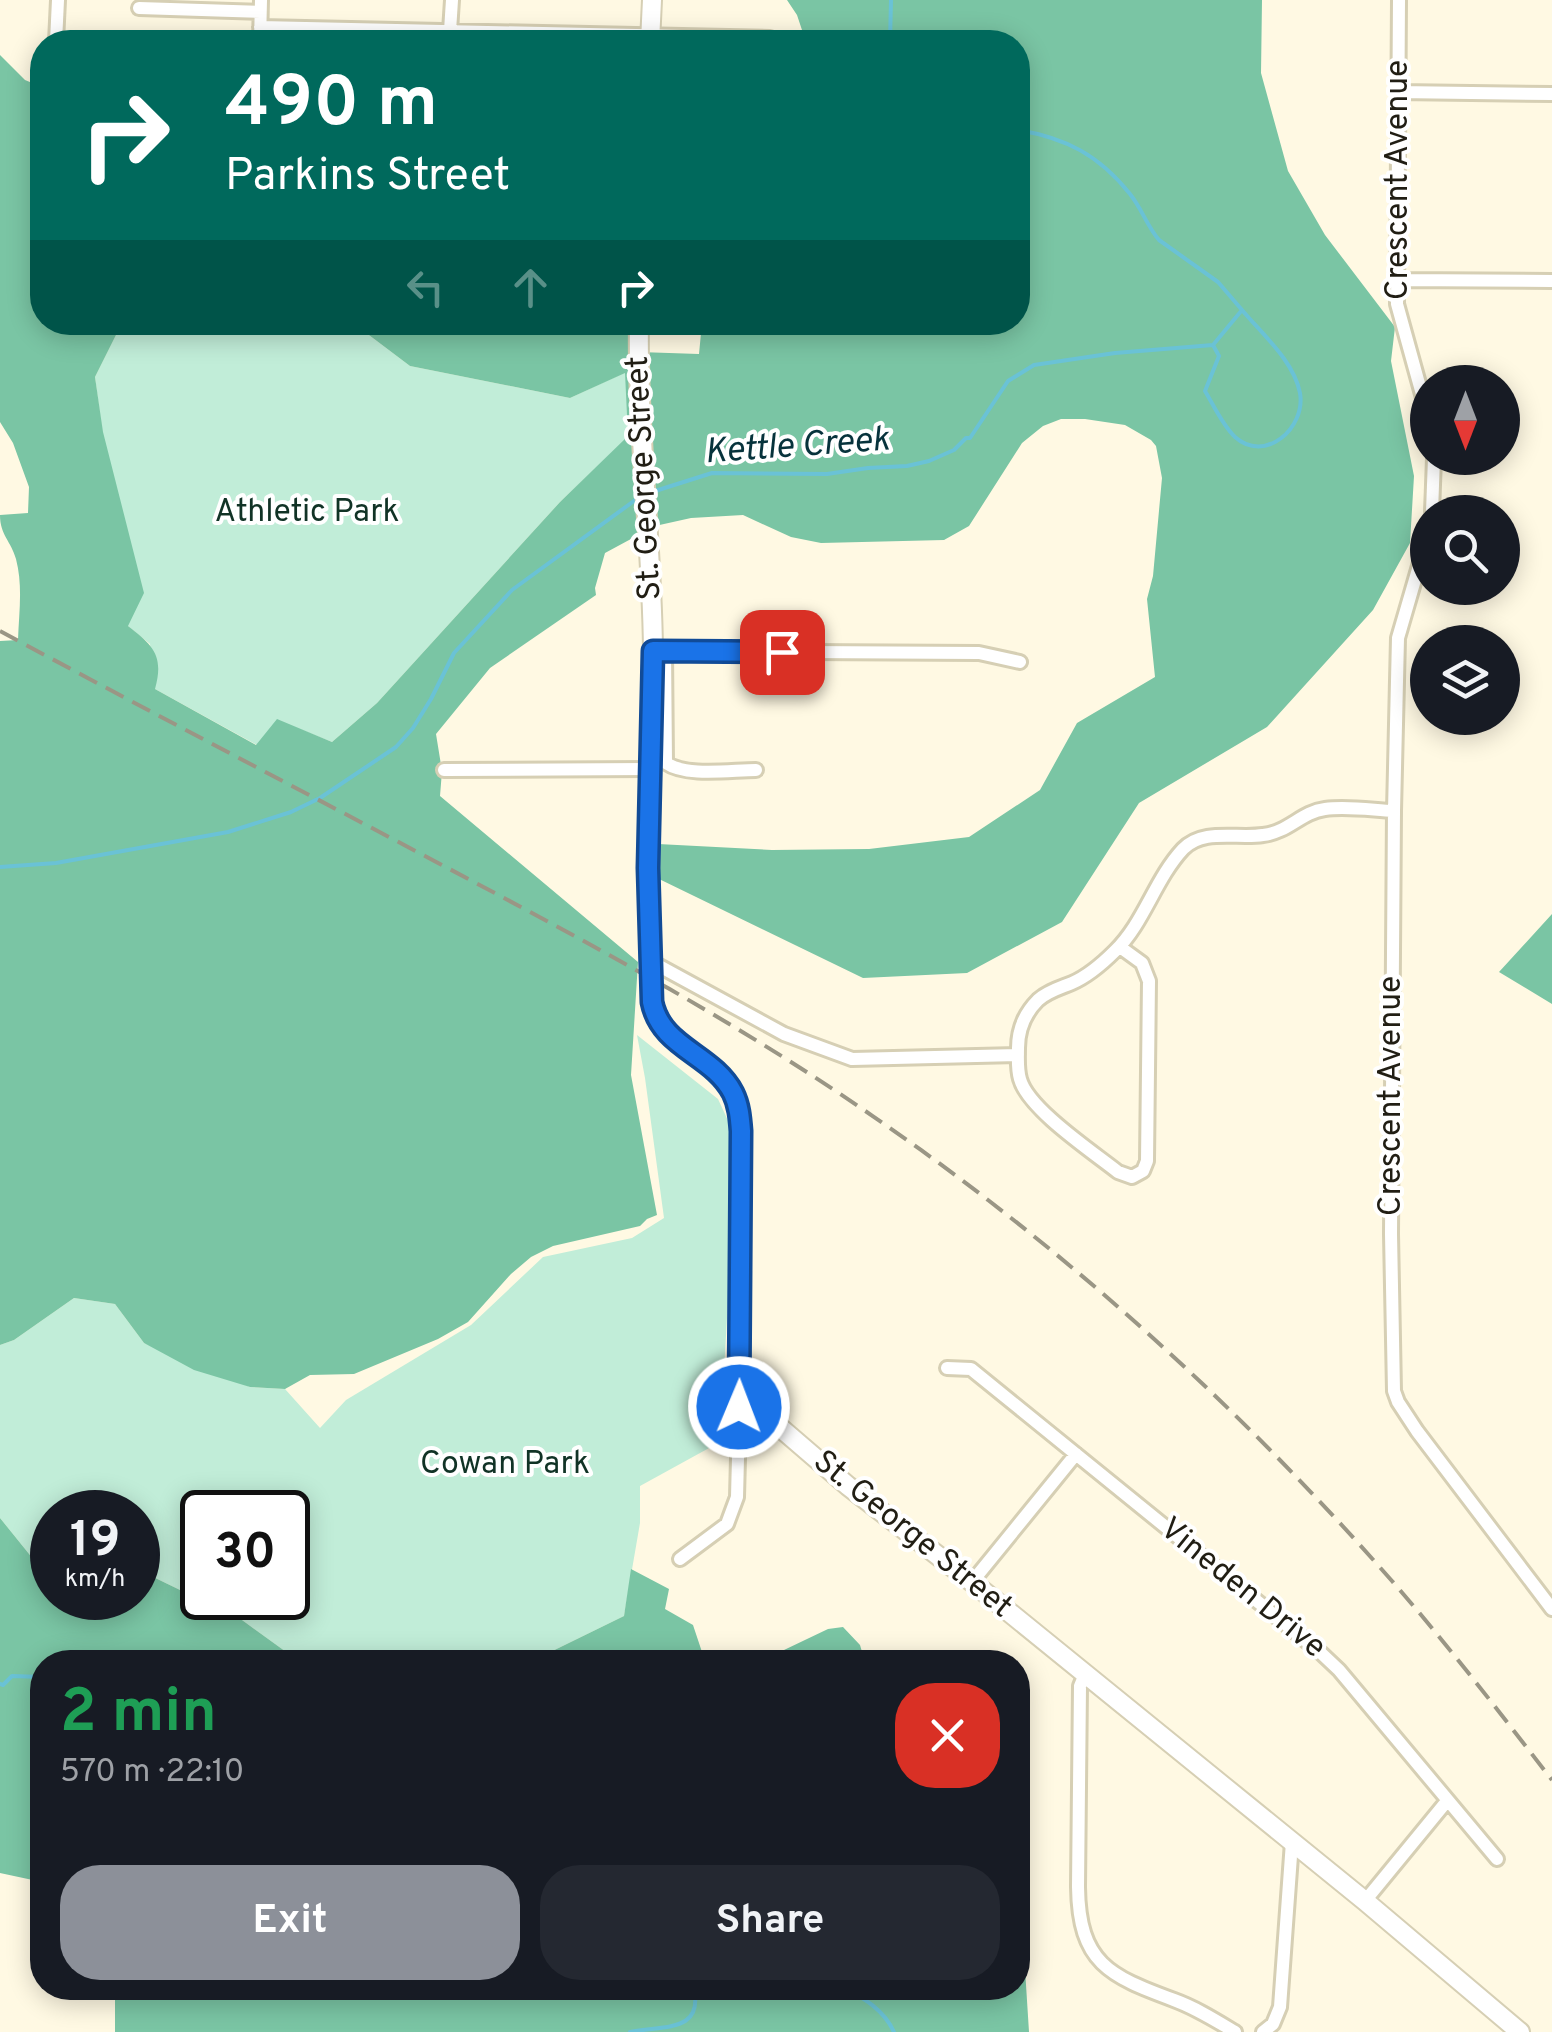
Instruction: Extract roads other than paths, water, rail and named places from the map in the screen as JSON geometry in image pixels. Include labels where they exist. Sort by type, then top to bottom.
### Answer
[{"type":"street","points":[[57,30],[58,0]]},
{"type":"street","points":[[450,30],[452,0]]},
{"type":"street","points":[[650,30],[652,0]]},
{"type":"street","name":"Crescent Avenue","points":[[1398,0],[1398,313],[1413,365]]},
{"type":"street","points":[[139,8],[163,4],[261,6],[260,28],[286,30]]},
{"type":"street","points":[[1398,92],[1552,94]]},
{"type":"street","points":[[1397,280],[1552,281]]},
{"type":"street","name":"St. George Street","points":[[639,335],[659,651],[650,769],[652,1002],[669,1036],[721,1076],[738,1106],[740,1366],[744,1387],[763,1413],[848,1486],[1365,1901],[1520,2032]]},
{"type":"street","name":"Crescent Avenue","points":[[1410,597],[1398,638],[1394,811],[1394,1391],[1404,1413],[1552,1608]]},
{"type":"street","points":[[756,770],[675,769],[666,763],[659,651],[978,653],[1020,662]]},
{"type":"street","points":[[444,770],[650,769]]},
{"type":"street","points":[[1120,947],[1142,963],[1149,982],[1146,1161],[1144,1171],[1132,1178],[1122,1175],[1038,1107],[1024,1090],[1018,1055],[1021,1029],[1037,1001],[1080,978],[1120,947],[1176,858],[1192,842],[1214,836],[1276,834],[1304,816],[1325,809],[1394,811]]},
{"type":"street","points":[[650,961],[784,1034],[852,1059],[1018,1055]]},
{"type":"street","points":[[680,1558],[727,1524],[733,1512],[740,1366]]},
{"type":"street","name":"Vineden Drive","points":[[947,1368],[971,1370],[1321,1652],[1497,1859]]},
{"type":"street","points":[[972,1582],[1076,1454]]},
{"type":"street","points":[[1085,1674],[1080,1686],[1078,1887],[1080,1919],[1088,1942],[1105,1966],[1124,1981],[1195,2008],[1236,2032]]},
{"type":"street","points":[[1365,1901],[1447,1802]]},
{"type":"street","points":[[1263,2032],[1273,2024],[1280,2006],[1292,1842]]},
{"type":"waterway","name":"Kettle Creek","points":[[890,30],[891,0]]},
{"type":"waterway","name":"Kettle Creek","points":[[652,492],[712,473],[827,474],[929,461],[970,438],[1008,381],[1034,365],[1213,345],[1242,310],[1218,282],[1159,240],[1130,194],[1094,159],[1066,143],[1030,133]]},
{"type":"waterway","name":"Kettle Creek","points":[[1213,345],[1219,356],[1205,391],[1227,427],[1247,444],[1259,446],[1281,438],[1297,418],[1297,381],[1276,348],[1242,310]]},
{"type":"waterway","name":"Kettle Creek","points":[[0,867],[56,863],[228,832],[291,812],[320,798],[396,747],[431,699],[454,653],[512,590],[638,498]]},
{"type":"waterway","points":[[0,1684],[12,1676],[30,1677]]},
{"type":"waterway","points":[[630,2032],[679,2024],[693,2012],[695,2000]]},
{"type":"waterway","points":[[865,2000],[894,2032]]},
{"type":"railway","points":[[0,631],[645,975],[806,1071],[931,1158],[1073,1268],[1270,1450],[1413,1605],[1552,1780]]},
{"type":"park label","name":"Athletic Park","points":[[307,513]]},
{"type":"park label","name":"Cowan Park","points":[[505,1465]]}]
